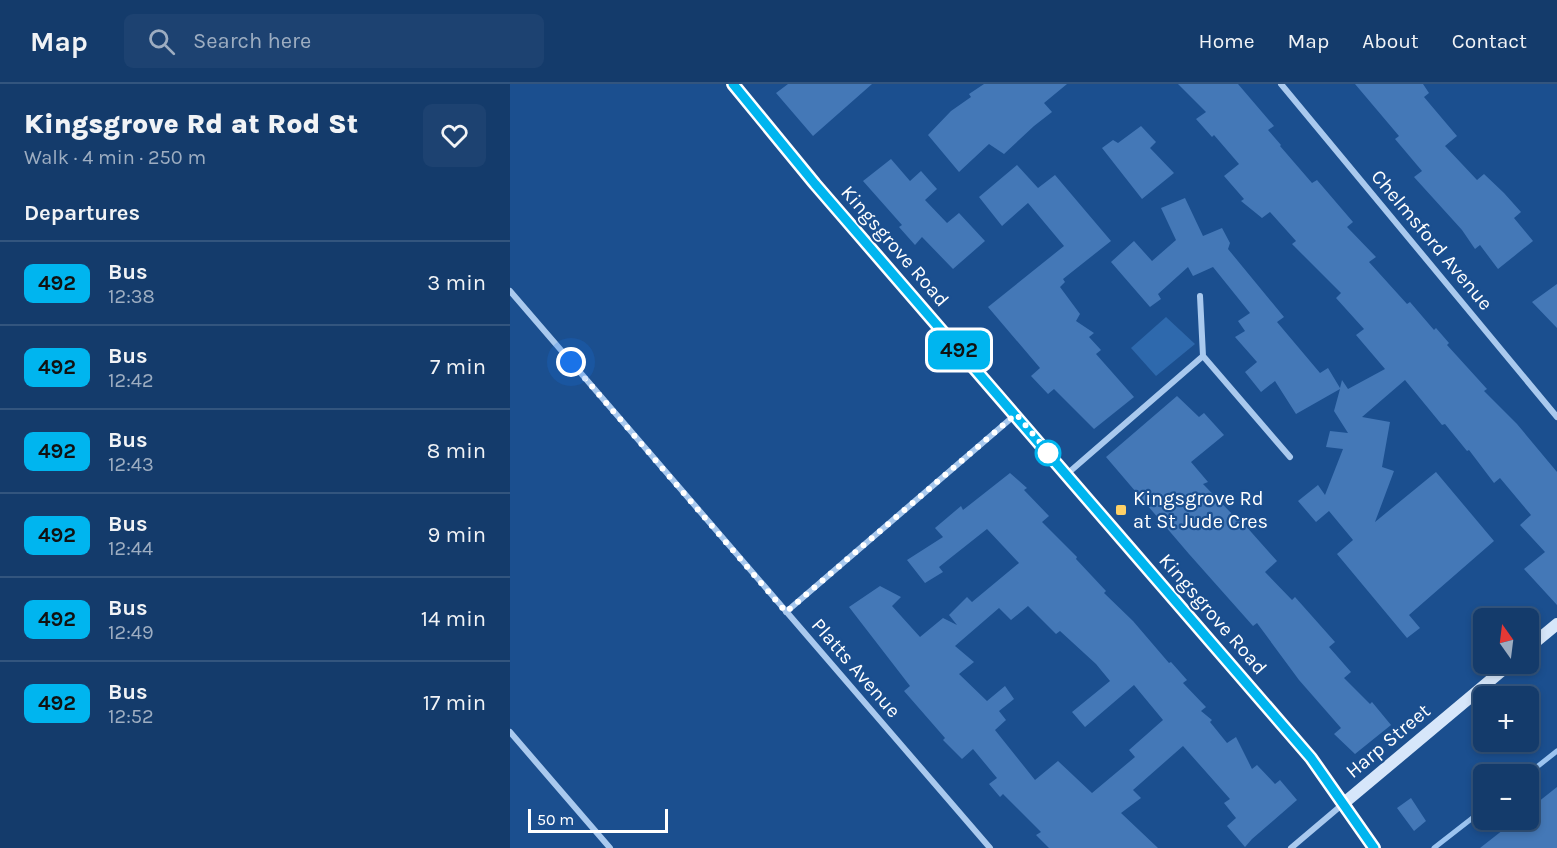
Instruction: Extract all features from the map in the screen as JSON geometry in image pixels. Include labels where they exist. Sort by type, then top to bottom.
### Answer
[{"type":"main road","name":"Kingsgrove Road","points":[[733,84],[815,184],[1311,758],[1374,848]]},
{"type":"main road","points":[[1539,639],[1557,624]]},
{"type":"main road","name":"Harp Street","points":[[1344,803],[1498,674]]},
{"type":"street","name":"Chelmsford Avenue","points":[[1281,84],[1557,417]]},
{"type":"street","name":"Platts Avenue","points":[[510,291],[990,848]]},
{"type":"street","points":[[1200,296],[1203,356],[1290,456]]},
{"type":"street","points":[[1067,474],[1203,356]]},
{"type":"street","points":[[786,612],[1016,414]]},
{"type":"street","points":[[510,732],[610,848]]},
{"type":"street","name":"Harp Street","points":[[1291,848],[1344,803]]},
{"type":"shaded area","points":[[1166,317],[1195,344],[1156,376],[1131,348]]},
{"type":"building","points":[[788,84],[872,84],[813,136],[776,93]]},
{"type":"building","points":[[984,84],[1067,84],[1044,103],[1052,112],[1004,154],[989,144],[959,172],[928,135],[951,111],[971,97],[969,94]]},
{"type":"building","points":[[1178,84],[1238,84],[1274,126],[1268,130],[1280,146],[1312,183],[1317,180],[1353,222],[1347,227],[1376,257],[1369,262],[1407,304],[1410,302],[1434,330],[1436,328],[1449,343],[1447,345],[1487,389],[1484,391],[1517,424],[1557,472],[1557,605],[1524,569],[1545,552],[1520,525],[1531,515],[1500,478],[1494,483],[1469,450],[1467,451],[1445,424],[1442,425],[1405,380],[1362,417],[1390,422],[1382,467],[1394,471],[1375,522],[1436,472],[1494,541],[1409,615],[1420,628],[1407,638],[1337,554],[1353,540],[1329,511],[1316,522],[1298,501],[1318,485],[1325,495],[1343,449],[1326,447],[1330,431],[1348,433],[1334,411],[1340,389],[1296,414],[1275,381],[1261,392],[1245,372],[1257,362],[1235,337],[1245,331],[1238,321],[1250,313],[1213,267],[1193,276],[1188,267],[1158,294],[1161,299],[1150,307],[1111,262],[1134,241],[1152,261],[1176,240],[1161,208],[1185,198],[1203,236],[1222,228],[1230,243],[1228,249],[1284,317],[1277,322],[1320,373],[1328,368],[1340,388],[1342,380],[1348,389],[1385,369],[1356,335],[1364,329],[1336,298],[1341,293],[1292,244],[1296,241],[1270,212],[1262,218],[1241,201],[1244,199],[1224,176],[1239,164],[1214,135],[1212,137],[1196,119],[1206,112]]},
{"type":"building","points":[[1355,84],[1423,84],[1429,93],[1424,97],[1457,136],[1445,146],[1477,180],[1484,174],[1504,193],[1521,212],[1514,218],[1533,241],[1498,269],[1480,245],[1475,249],[1462,230],[1414,177],[1422,171],[1395,139],[1399,136]]},
{"type":"building","points":[[1141,126],[1156,142],[1150,148],[1174,173],[1142,199],[1102,148],[1113,140],[1118,143]]},
{"type":"building","points":[[891,159],[910,181],[921,171],[937,189],[925,200],[947,223],[959,213],[985,241],[953,269],[922,237],[915,245],[899,227],[902,225],[863,181]]},
{"type":"building","points":[[1017,165],[1038,188],[1055,175],[1111,241],[1063,279],[1065,282],[1060,287],[1080,314],[1076,321],[1094,333],[1089,337],[1101,350],[1096,354],[1134,397],[1094,429],[1054,389],[1048,394],[1031,376],[1040,368],[988,307],[1064,246],[1028,203],[1002,226],[979,197]]},
{"type":"building","points":[[1557,284],[1557,328],[1532,302]]},
{"type":"building","points":[[1177,396],[1199,417],[1204,413],[1224,435],[1191,462],[1208,482],[1203,484],[1234,516],[1236,515],[1277,561],[1265,572],[1292,600],[1295,597],[1335,642],[1329,647],[1351,672],[1344,678],[1370,704],[1372,702],[1391,725],[1355,754],[1334,734],[1341,728],[1299,680],[1257,623],[1253,626],[1106,457]]},
{"type":"building","points":[[1010,473],[1027,488],[1024,490],[1049,516],[1042,522],[1077,557],[1076,559],[1106,591],[1104,593],[1187,680],[1183,683],[1206,707],[1201,711],[1212,720],[1210,722],[1227,743],[1236,737],[1252,769],[1257,765],[1275,784],[1280,780],[1297,800],[1245,847],[1227,826],[1236,818],[1224,803],[1230,799],[1183,746],[1133,790],[1141,798],[1121,813],[1158,848],[1049,848],[1036,835],[1041,832],[1003,794],[1000,797],[989,784],[997,778],[973,749],[962,759],[943,740],[945,738],[904,691],[910,686],[849,607],[880,586],[901,597],[892,606],[920,637],[943,618],[957,625],[949,615],[967,597],[972,602],[1019,563],[987,529],[939,567],[943,572],[925,583],[907,560],[943,537],[935,528],[961,506],[963,510]],"holes":[[[1028,606],[1056,634],[1060,631],[1096,664],[1110,681],[1072,712],[1085,727],[1134,685],[1163,720],[1129,750],[1135,757],[1092,793],[1058,761],[1035,780],[995,730],[1006,720],[999,711],[1014,699],[1005,686],[987,701],[959,674],[974,662],[955,646],[999,608],[1011,620]]]},
{"type":"building","points":[[1557,787],[1557,848],[1480,848],[1503,830],[1539,830],[1539,801]]},
{"type":"building","points":[[1411,798],[1426,821],[1414,831],[1397,808]]},
{"type":"waterway","points":[[1539,765],[1557,751]]},
{"type":"waterway","points":[[1434,848],[1473,818]]},
{"type":"bus line","name":"492","points":[[733,84],[815,184],[1311,758],[1374,848]]},
{"type":"place","name":"Kingsgrove Rd at St Jude Cres","points":[[1121,510]]},
{"type":"route","points":[[571,362],[786,612],[1016,414],[1054,459],[1048,453]]}]
